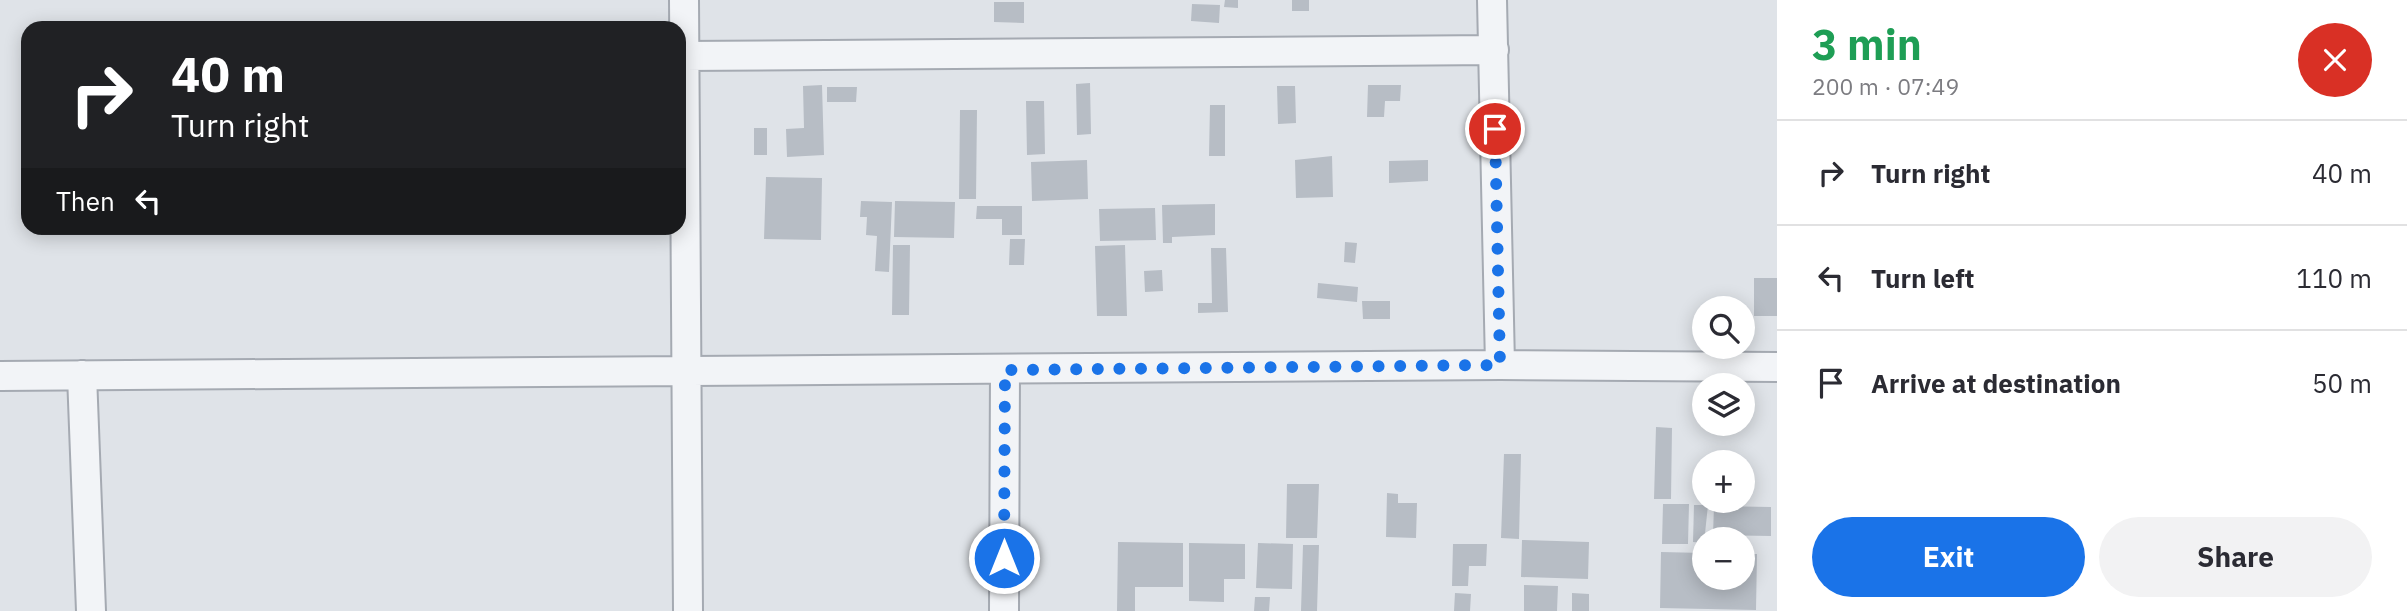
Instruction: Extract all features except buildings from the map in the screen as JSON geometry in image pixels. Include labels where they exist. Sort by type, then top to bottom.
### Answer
[{"type":"street","points":[[684,0],[684,21]]},
{"type":"street","points":[[1492,0],[1500,365]]},
{"type":"street","points":[[686,56],[1494,50]]},
{"type":"street","points":[[685,235],[688,611]]},
{"type":"street","points":[[0,376],[1500,365],[1777,367]]},
{"type":"street","points":[[1004,611],[1005,370]]},
{"type":"street","points":[[82,375],[91,611]]},
{"type":"route","points":[[1004,558],[1005,370],[1500,365],[1495,129]]}]
